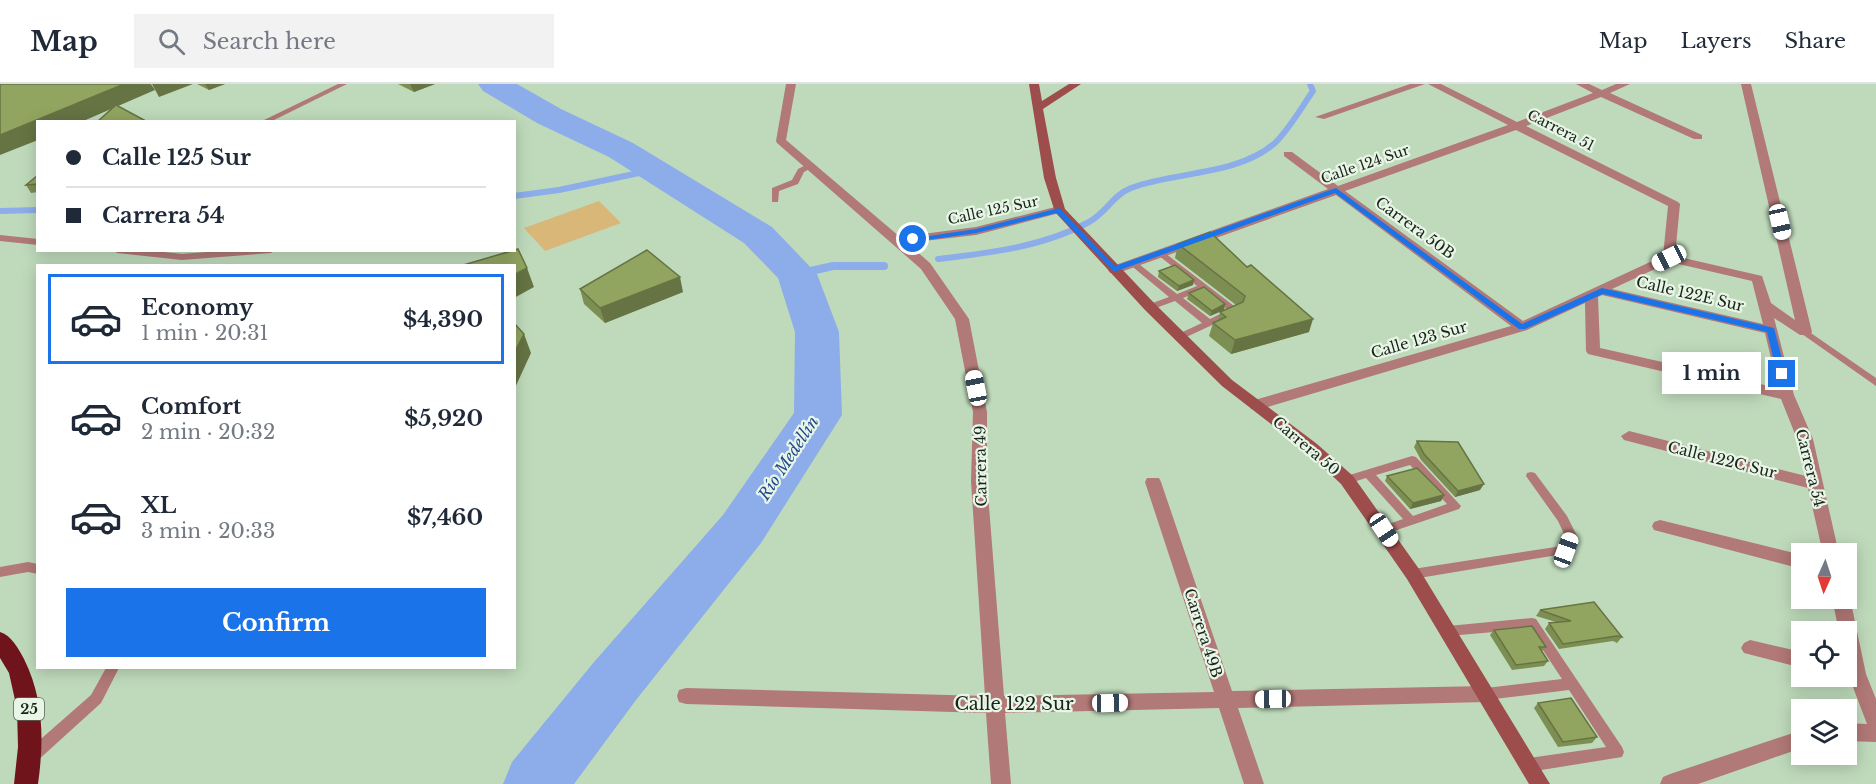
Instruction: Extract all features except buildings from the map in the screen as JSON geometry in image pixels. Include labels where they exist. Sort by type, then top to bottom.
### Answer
[{"type":"highway","name":"25","points":[[0,641],[17,668],[26,694],[31,724],[31,757],[27,784]]},
{"type":"main road","points":[[1034,84],[1050,178],[1059,210]]},
{"type":"main road","points":[[1038,108],[1076,84]]},
{"type":"main road","name":"Carrera 50","points":[[1059,210],[1179,337],[1227,382],[1312,448],[1347,480],[1413,574],[1540,784]]},
{"type":"street","name":"Carrera 49","points":[[791,84],[781,141],[926,266],[962,319],[980,412],[979,480],[1001,784]]},
{"type":"street","points":[[1320,117],[1420,84]]},
{"type":"street","name":"Carrera 51","points":[[1433,84],[1674,204],[1669,258]]},
{"type":"street","points":[[1581,84],[1698,137]]},
{"type":"street","points":[[1746,84],[1805,332]]},
{"type":"street","name":"Calle 124 Sur","points":[[1114,270],[1161,253],[1212,240],[1336,190],[1519,125],[1619,85]]},
{"type":"street","name":"Carrera 50B","points":[[1288,154],[1522,327]]},
{"type":"street","name":"Calle 125 Sur","points":[[897,241],[976,231],[1059,210]]},
{"type":"street","name":"Calle 123 Sur","points":[[1256,405],[1522,327],[1669,258]]},
{"type":"street","name":"Carrera 54","points":[[1669,258],[1758,279],[1787,395],[1805,439],[1828,543]]},
{"type":"street","points":[[1596,293],[1593,351],[1787,395]]},
{"type":"street","name":"Calle 122E Sur","points":[[1596,293],[1771,330]]},
{"type":"street","points":[[1764,305],[1805,332]]},
{"type":"street","name":"Calle 122C Sur","points":[[1629,436],[1814,484]]},
{"type":"street","name":"Carrera 49B","points":[[1153,482],[1254,784]]},
{"type":"street","points":[[1660,526],[1791,559]]},
{"type":"street","points":[[1750,648],[1791,657]]},
{"type":"street","points":[[1857,683],[1876,723]]},
{"type":"street","name":"Calle 122 Sur","points":[[686,696],[995,705],[1486,694]]},
{"type":"street","points":[[1857,732],[1876,733]]},
{"type":"street","points":[[1671,784],[1791,743]]},
{"type":"lane","points":[[268,120],[344,84]]},
{"type":"lane","points":[[775,200],[776,190],[795,182],[801,171],[809,167]]},
{"type":"lane","points":[[0,238],[36,242]]},
{"type":"lane","points":[[136,252],[182,257],[246,252]]},
{"type":"lane","points":[[1161,253],[1235,311],[1179,337]]},
{"type":"lane","points":[[1132,263],[1209,323]]},
{"type":"lane","points":[[1150,307],[1203,286]]},
{"type":"lane","points":[[1805,332],[1876,383]]},
{"type":"lane","points":[[1347,480],[1412,460],[1455,506],[1384,530]]},
{"type":"lane","points":[[1368,473],[1410,520]]},
{"type":"lane","points":[[1413,574],[1566,550],[1571,536],[1563,519],[1531,476]]},
{"type":"lane","points":[[0,572],[28,567],[36,569]]},
{"type":"lane","points":[[1448,631],[1532,623],[1617,752],[1529,765]]},
{"type":"lane","points":[[31,757],[96,699],[112,669]]},
{"type":"lane","points":[[1486,694],[1573,684]]},
{"type":"shaded area","points":[[599,201],[621,223],[545,251],[524,228]]},
{"type":"waterway","name":"Río Medellín","points":[[494,84],[549,116],[621,150],[758,235],[797,274],[817,332],[818,415],[742,529],[615,681],[535,784]]},
{"type":"waterway","points":[[938,259],[1015,248],[1053,237],[1089,222],[1119,195],[1131,188],[1243,162],[1260,154],[1275,143],[1313,91],[1310,84]]},
{"type":"waterway","points":[[516,196],[559,190],[653,170]]},
{"type":"waterway","points":[[0,211],[36,210]]},
{"type":"waterway","points":[[797,274],[833,266],[884,266]]},
{"type":"route","points":[[913,239],[976,231],[1059,210],[1114,270],[1336,190],[1522,327],[1602,291],[1771,330],[1782,374]]}]
